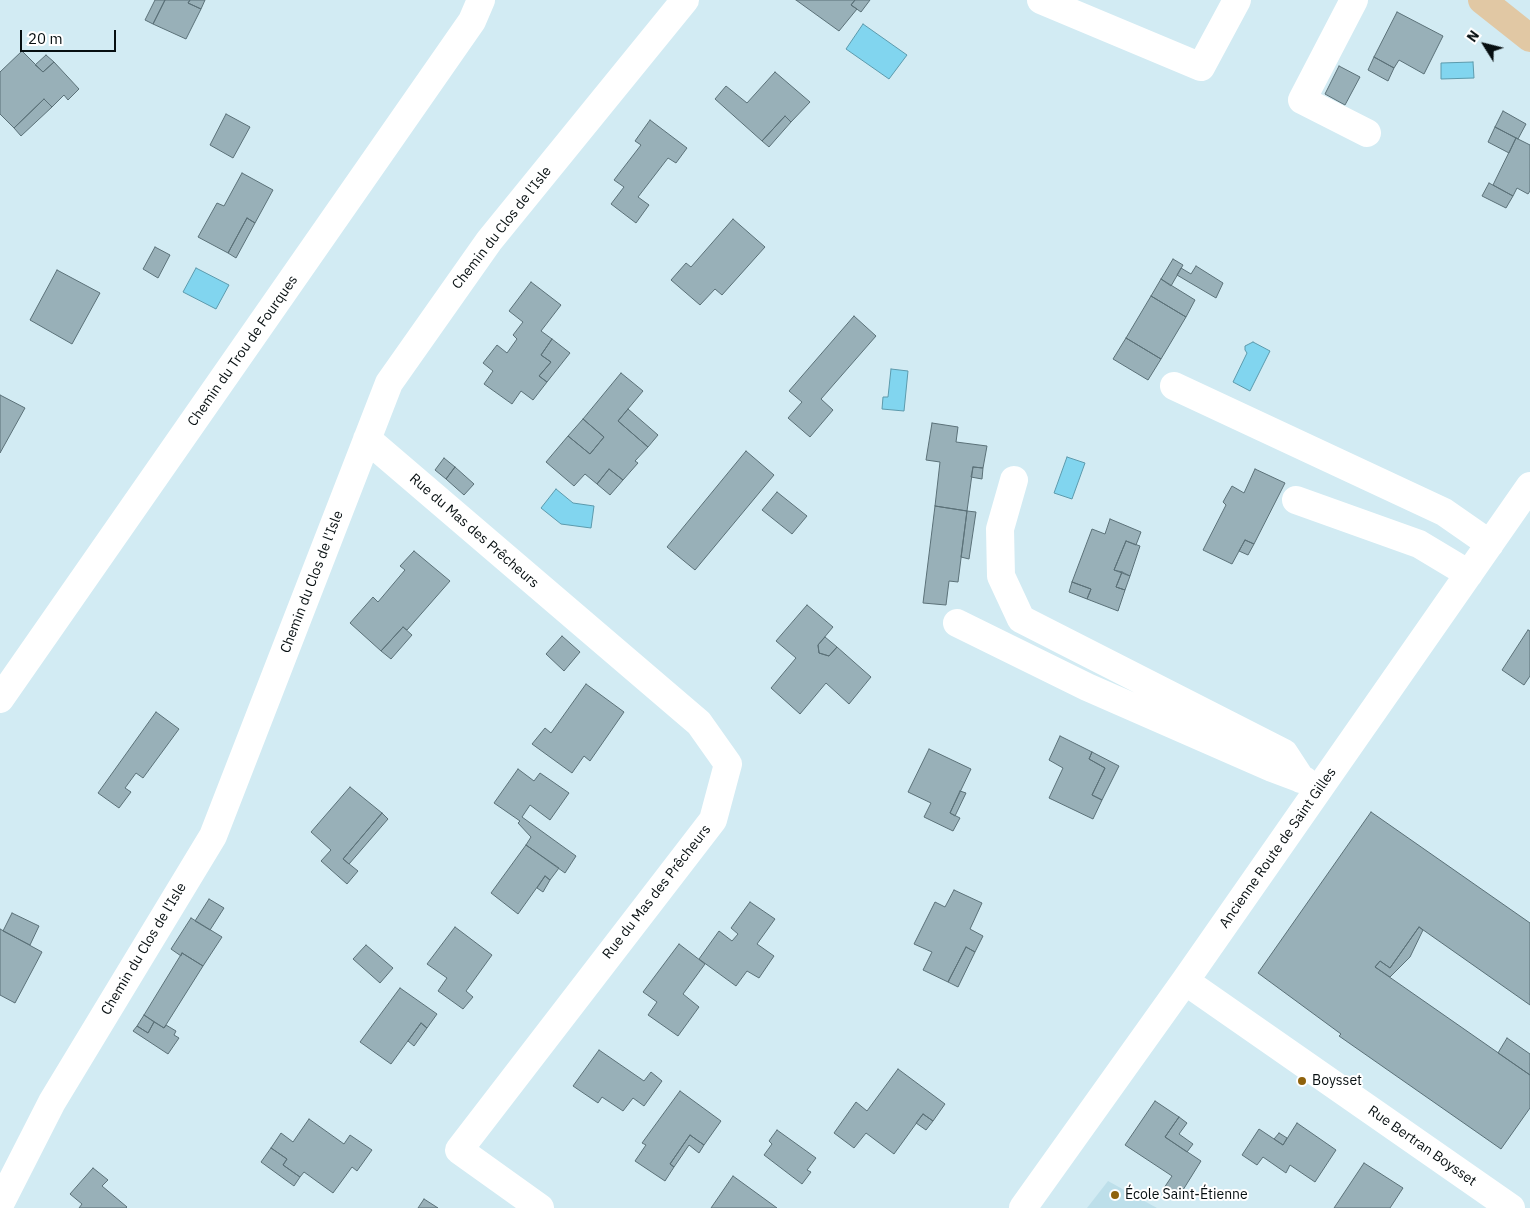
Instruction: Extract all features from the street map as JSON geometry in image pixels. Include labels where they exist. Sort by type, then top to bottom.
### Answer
[{"type":"main road","points":[[1484,1],[1530,38]]},
{"type":"street","name":"Chemin du Trou de Fourques","points":[[0,699],[466,29],[481,0]]},
{"type":"street","name":"Chemin du Clos de l'Isle","points":[[0,1204],[52,1102],[212,836],[389,383],[489,241],[685,0]]},
{"type":"street","points":[[1041,0],[1201,67],[1237,0]]},
{"type":"street","points":[[1354,0],[1302,100],[1367,132]]},
{"type":"street","points":[[1174,386],[1444,512],[1490,544]]},
{"type":"street","name":"Rue du Mas des Prêcheurs","points":[[367,439],[699,723],[728,764],[713,820],[459,1150],[540,1208]]},
{"type":"street","points":[[1014,480],[1000,530],[1001,576],[1021,619],[1284,753],[1311,782]]},
{"type":"street","name":"Ancienne Route de Saint Gilles","points":[[1023,1208],[1186,981],[1311,782],[1469,574],[1530,486]]},
{"type":"street","points":[[1296,500],[1419,544],[1469,574]]},
{"type":"street","points":[[957,623],[1087,687],[1263,764],[1311,782]]},
{"type":"street","name":"Rue Bertran Boysset","points":[[1186,981],[1511,1208]]},
{"type":"shaded area","name":"École Saint-Étienne","points":[[1108,1181],[1157,1208],[1087,1208]]},
{"type":"water","points":[[863,24],[907,55],[889,79],[846,49]]},
{"type":"water","points":[[1473,62],[1474,78],[1441,79],[1441,63]]},
{"type":"water","points":[[196,268],[229,285],[216,309],[183,292]]},
{"type":"water","points":[[1253,342],[1270,351],[1250,391],[1233,382],[1247,353],[1245,346]]},
{"type":"water","points":[[891,369],[908,371],[904,411],[882,409],[883,397],[888,397]]},
{"type":"water","points":[[1067,457],[1085,463],[1072,499],[1054,493]]},
{"type":"water","points":[[556,489],[573,503],[594,506],[591,528],[561,524],[541,508]]},
{"type":"building","points":[[155,0],[165,0],[153,24],[145,20]]},
{"type":"building","points":[[165,0],[190,0],[188,3],[201,9],[186,39],[153,24]]},
{"type":"building","points":[[190,0],[205,0],[201,9],[188,3]]},
{"type":"building","points":[[796,0],[855,0],[851,5],[857,9],[839,31]]},
{"type":"building","points":[[855,0],[870,0],[861,12],[851,5]]},
{"type":"building","points":[[1397,12],[1443,36],[1424,74],[1399,60],[1394,68],[1374,57]]},
{"type":"building","points":[[22,51],[43,72],[54,62],[79,89],[68,100],[64,95],[52,107],[44,99],[14,128],[0,114],[0,72]]},
{"type":"building","points":[[46,55],[54,62],[43,72],[35,65]]},
{"type":"building","points":[[1374,57],[1394,68],[1388,81],[1368,70]]},
{"type":"building","points":[[1339,66],[1360,77],[1345,105],[1325,94]]},
{"type":"building","points":[[775,72],[810,102],[791,122],[785,116],[762,141],[715,99],[726,86],[747,103]]},
{"type":"building","points":[[44,99],[52,107],[21,136],[14,128]]},
{"type":"building","points":[[1503,111],[1526,124],[1518,139],[1495,127]]},
{"type":"building","points":[[226,114],[250,127],[233,158],[210,145]]},
{"type":"building","points":[[785,116],[791,122],[769,147],[762,141]]},
{"type":"building","points":[[650,120],[687,148],[676,163],[668,158],[638,197],[649,205],[636,223],[611,204],[624,187],[614,180],[641,145],[635,141]]},
{"type":"building","points":[[1495,127],[1516,138],[1509,153],[1488,142]]},
{"type":"building","points":[[1516,138],[1530,145],[1530,191],[1528,194],[1517,188],[1513,196],[1493,185]]},
{"type":"building","points":[[242,173],[273,190],[255,223],[247,218],[228,253],[198,237],[217,203],[224,206]]},
{"type":"building","points":[[1489,183],[1513,196],[1506,208],[1482,196]]},
{"type":"building","points":[[247,218],[255,223],[236,258],[228,253]]},
{"type":"building","points":[[733,219],[765,247],[722,295],[715,289],[700,305],[671,280],[686,263],[691,267]]},
{"type":"building","points":[[155,247],[170,255],[158,278],[143,269]]},
{"type":"building","points":[[1173,259],[1183,265],[1171,286],[1161,279]]},
{"type":"building","points":[[1196,266],[1223,283],[1216,298],[1177,275],[1181,268],[1191,274]]},
{"type":"building","points":[[57,270],[100,293],[72,344],[30,320]]},
{"type":"building","points":[[1161,279],[1195,300],[1186,317],[1151,296]]},
{"type":"building","points":[[531,282],[561,305],[541,331],[552,339],[541,355],[551,362],[539,376],[547,382],[533,400],[521,391],[512,404],[484,384],[493,371],[483,363],[497,345],[507,353],[517,339],[513,335],[523,322],[509,311]]},
{"type":"building","points":[[1151,296],[1186,317],[1161,359],[1126,338]]},
{"type":"building","points":[[854,316],[876,336],[821,399],[833,410],[810,437],[788,418],[802,402],[789,391]]},
{"type":"building","points":[[1126,338],[1161,359],[1148,380],[1113,359]]},
{"type":"building","points":[[552,339],[570,353],[547,382],[539,376],[551,362],[541,355]]},
{"type":"building","points":[[621,373],[643,391],[618,421],[648,447],[635,461],[638,463],[623,480],[609,469],[597,484],[585,474],[574,486],[546,462],[568,436],[590,454],[604,437],[583,419]]},
{"type":"building","points":[[0,395],[25,408],[0,453]]},
{"type":"building","points":[[628,409],[658,435],[648,447],[618,421]]},
{"type":"building","points":[[583,419],[604,437],[590,454],[568,436]]},
{"type":"building","points":[[932,423],[958,427],[956,442],[987,446],[983,468],[973,467],[967,511],[935,506],[940,462],[926,460]]},
{"type":"building","points":[[746,451],[774,475],[695,570],[667,547]]},
{"type":"building","points":[[444,458],[455,467],[446,479],[435,470]]},
{"type":"building","points":[[455,467],[474,484],[464,495],[446,479]]},
{"type":"building","points":[[973,467],[983,468],[982,479],[971,477]]},
{"type":"building","points":[[609,469],[623,480],[610,495],[597,484]]},
{"type":"building","points":[[1255,469],[1285,483],[1254,544],[1245,540],[1232,564],[1203,550],[1226,505],[1223,502],[1232,486],[1244,493]]},
{"type":"building","points":[[777,492],[807,516],[792,534],[762,510]]},
{"type":"building","points":[[935,506],[967,511],[958,582],[949,581],[946,605],[923,603]]},
{"type":"building","points":[[967,511],[976,512],[969,559],[961,557]]},
{"type":"building","points":[[1110,519],[1141,532],[1136,545],[1126,541],[1114,570],[1122,572],[1116,587],[1125,590],[1118,611],[1087,599],[1091,589],[1072,582],[1092,529],[1105,534]]},
{"type":"building","points":[[1245,540],[1254,544],[1248,555],[1239,551]]},
{"type":"building","points":[[1126,541],[1140,546],[1130,576],[1114,570]]},
{"type":"building","points":[[414,551],[450,581],[407,630],[403,627],[381,651],[350,623],[373,597],[378,602],[405,570],[400,566]]},
{"type":"building","points":[[1122,572],[1130,576],[1125,590],[1116,587]]},
{"type":"building","points":[[1072,582],[1091,589],[1087,599],[1069,592]]},
{"type":"building","points":[[807,605],[833,627],[818,645],[819,653],[829,656],[837,647],[871,677],[849,704],[826,683],[800,714],[771,688],[796,658],[776,641]]},
{"type":"building","points":[[403,627],[412,635],[391,659],[381,651]]},
{"type":"building","points":[[1528,630],[1530,631],[1530,676],[1524,685],[1502,670]]},
{"type":"building","points":[[562,636],[580,652],[564,671],[546,654]]},
{"type":"building","points":[[825,637],[837,647],[829,656],[819,653],[818,645]]},
{"type":"building","points":[[586,684],[624,712],[590,761],[584,756],[572,773],[532,744],[545,728],[551,733]]},
{"type":"building","points":[[156,712],[179,729],[143,778],[136,773],[125,788],[131,792],[119,808],[98,793]]},
{"type":"building","points":[[1060,736],[1092,752],[1089,759],[1105,768],[1092,795],[1102,800],[1093,819],[1049,798],[1063,768],[1049,760]]},
{"type":"building","points":[[929,749],[971,769],[950,813],[960,818],[953,831],[924,817],[931,803],[908,792]]},
{"type":"building","points":[[1092,752],[1119,766],[1102,800],[1092,795],[1105,768],[1089,759]]},
{"type":"building","points":[[518,769],[534,781],[540,773],[569,793],[550,820],[530,805],[522,817],[576,856],[565,873],[526,845],[531,837],[518,823],[520,821],[494,803]]},
{"type":"building","points":[[350,787],[382,813],[343,859],[358,871],[347,884],[321,861],[331,850],[311,832]]},
{"type":"building","points":[[960,791],[966,793],[955,816],[950,813]]},
{"type":"building","points":[[1371,812],[1530,923],[1530,1005],[1419,927],[1390,968],[1380,961],[1375,967],[1530,1075],[1530,1108],[1501,1149],[1339,1036],[1341,1034],[1258,973]]},
{"type":"building","points":[[382,813],[388,819],[349,864],[343,859]]},
{"type":"building","points":[[526,845],[559,868],[550,880],[545,876],[518,914],[491,893]]},
{"type":"building","points":[[545,876],[550,880],[543,892],[537,888]]},
{"type":"building","points":[[954,890],[982,903],[970,929],[983,936],[975,952],[966,947],[948,982],[923,970],[932,952],[914,944],[935,902],[945,907]]},
{"type":"building","points":[[209,899],[224,908],[210,930],[195,921]]},
{"type":"building","points":[[750,902],[775,919],[757,944],[774,956],[759,978],[747,971],[736,986],[699,959],[719,931],[732,941],[738,934],[731,928]]},
{"type":"building","points":[[12,913],[39,926],[30,945],[3,931]]},
{"type":"building","points":[[191,918],[222,937],[203,966],[182,953],[181,956],[171,949]]},
{"type":"building","points":[[455,927],[492,955],[466,991],[473,997],[463,1009],[438,991],[447,978],[427,964]]},
{"type":"building","points":[[1419,927],[1423,930],[1410,957],[1390,977],[1375,967],[1380,961],[1390,968]]},
{"type":"building","points":[[0,929],[42,952],[15,1003],[0,995]]},
{"type":"building","points":[[679,944],[705,964],[683,994],[699,1007],[678,1036],[648,1015],[657,1002],[643,992]]},
{"type":"building","points":[[366,945],[393,968],[380,983],[353,959]]},
{"type":"building","points":[[966,947],[975,952],[958,987],[948,982]]},
{"type":"building","points":[[182,953],[203,966],[164,1028],[144,1015]]},
{"type":"building","points":[[400,988],[437,1014],[427,1028],[421,1023],[391,1064],[360,1042]]},
{"type":"building","points":[[144,1015],[154,1022],[148,1033],[137,1026]]},
{"type":"building","points":[[154,1022],[164,1028],[166,1025],[176,1031],[174,1035],[179,1038],[168,1054],[133,1031],[137,1026],[148,1033]]},
{"type":"building","points":[[421,1023],[427,1028],[414,1046],[408,1041]]},
{"type":"building","points":[[1507,1038],[1530,1054],[1530,1075],[1498,1053]]},
{"type":"building","points":[[599,1050],[644,1081],[651,1072],[662,1081],[644,1106],[633,1098],[623,1111],[602,1097],[598,1103],[573,1086]]},
{"type":"building","points":[[898,1069],[945,1104],[933,1121],[923,1114],[894,1154],[866,1133],[854,1148],[834,1133],[856,1102],[867,1111]]},
{"type":"building","points":[[680,1091],[721,1121],[704,1145],[690,1135],[670,1164],[674,1167],[665,1181],[635,1161],[646,1145],[642,1143]]},
{"type":"building","points":[[1155,1101],[1179,1117],[1165,1137],[1201,1161],[1178,1198],[1164,1188],[1172,1176],[1125,1145]]},
{"type":"building","points":[[923,1114],[933,1121],[926,1130],[916,1123]]},
{"type":"building","points":[[1179,1117],[1187,1123],[1179,1134],[1193,1144],[1187,1152],[1165,1137]]},
{"type":"building","points":[[309,1119],[344,1144],[350,1135],[372,1150],[357,1171],[352,1167],[333,1193],[304,1172],[300,1177],[283,1165],[287,1159],[271,1148],[281,1133],[293,1142]]},
{"type":"building","points":[[1297,1123],[1336,1150],[1315,1182],[1290,1165],[1286,1173],[1263,1157],[1257,1165],[1242,1155],[1259,1129],[1283,1145]]},
{"type":"building","points":[[777,1130],[816,1158],[807,1170],[811,1172],[802,1184],[764,1155],[772,1144],[769,1141]]},
{"type":"building","points":[[1279,1133],[1287,1138],[1283,1145],[1274,1139]]},
{"type":"building","points":[[690,1135],[704,1145],[699,1153],[689,1145],[674,1167],[670,1164]]},
{"type":"building","points":[[271,1148],[287,1159],[283,1165],[300,1177],[294,1186],[261,1162]]},
{"type":"building","points":[[1364,1163],[1403,1188],[1390,1208],[1334,1208]]},
{"type":"building","points":[[93,1168],[108,1180],[102,1186],[126,1208],[79,1208],[82,1204],[70,1194]]},
{"type":"building","points":[[733,1176],[777,1208],[711,1208]]},
{"type":"building","points":[[424,1199],[438,1208],[418,1208]]},
{"type":"place","name":"Boysset","points":[[1302,1081]]},
{"type":"place","name":"École Saint-Étienne","points":[[1115,1195]]}]
